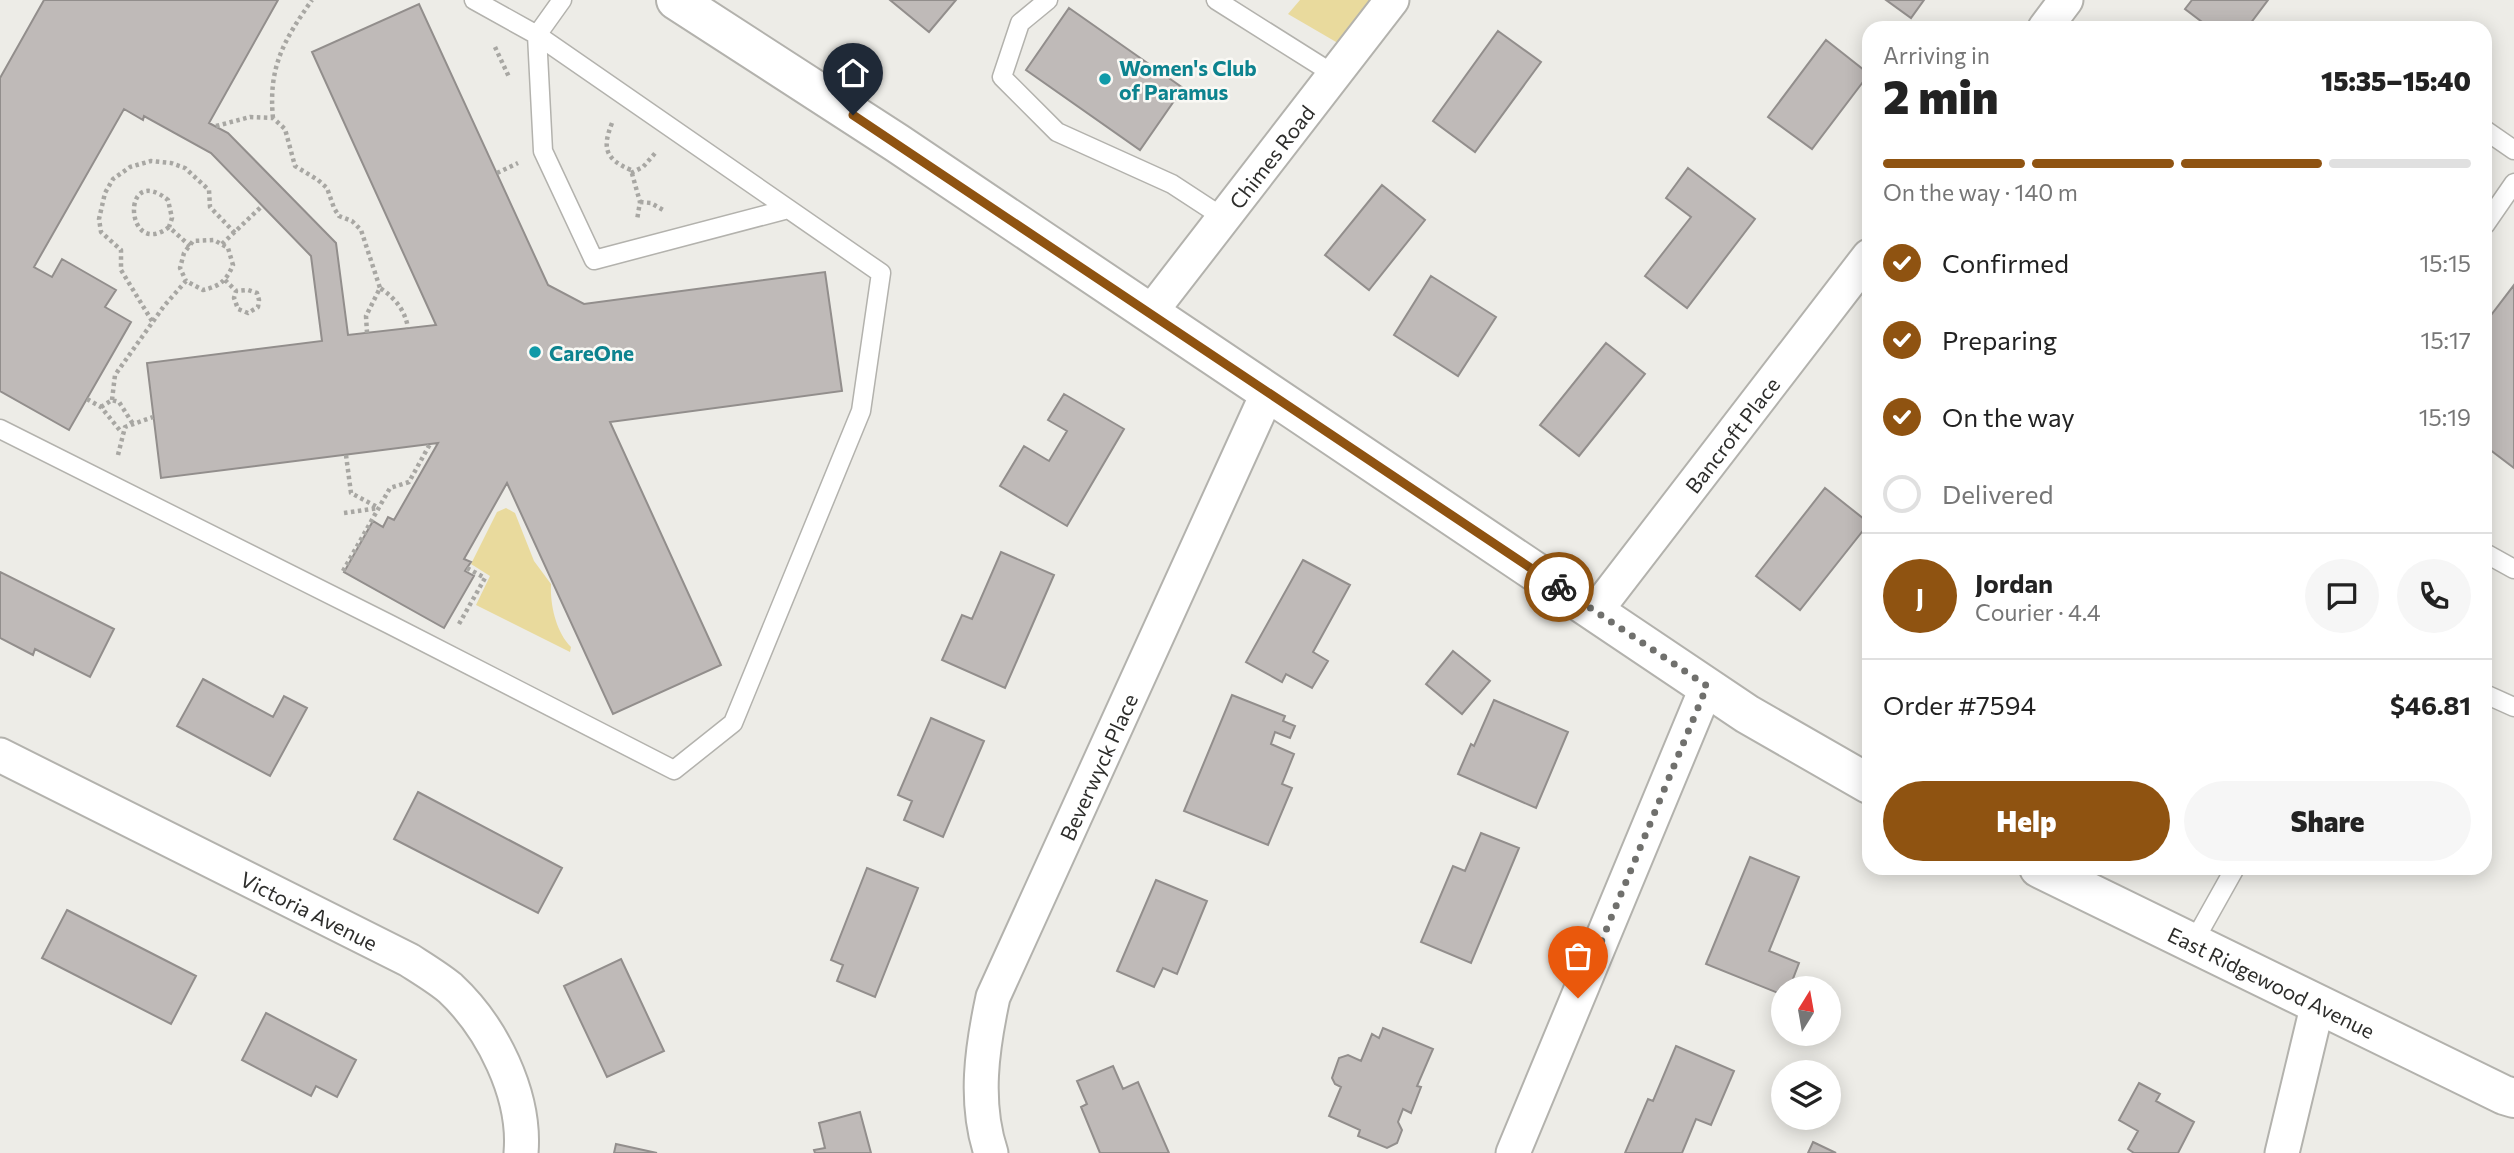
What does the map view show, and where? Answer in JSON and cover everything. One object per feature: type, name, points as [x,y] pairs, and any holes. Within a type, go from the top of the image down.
[{"type":"main road","points":[[676,0],[897,143],[1707,686],[1793,742],[1862,780]]},
{"type":"main road","name":"East Ridgewood Avenue","points":[[2053,875],[2511,1099]]},
{"type":"street","name":"Chimes Road","points":[[1150,313],[1392,0]]},
{"type":"street","points":[[2050,21],[2066,0]]},
{"type":"street","name":"Bancroft Place","points":[[1595,612],[1862,265]]},
{"type":"street","name":"Beverwyck Place","points":[[991,1153],[981,1098],[982,1047],[993,997],[1268,392]]},
{"type":"street","points":[[1513,1153],[1707,686]]},
{"type":"street","name":"Victoria Avenue","points":[[0,755],[410,960],[449,988],[477,1018],[500,1055],[516,1100],[521,1153]]},
{"type":"street","points":[[2282,1153],[2318,1003]]},
{"type":"lane","points":[[0,429],[401,630],[674,771],[733,723],[862,411],[881,273],[537,35],[474,0]]},
{"type":"lane","points":[[562,0],[537,35],[543,151],[594,260],[788,209]]},
{"type":"lane","points":[[1048,0],[1020,23],[1002,78],[1056,132],[1172,184],[1224,218]]},
{"type":"lane","points":[[1216,0],[1335,75]]},
{"type":"lane","points":[[2492,135],[2514,150]]},
{"type":"lane","points":[[2492,215],[2514,183]]},
{"type":"lane","points":[[2492,557],[2514,569]]},
{"type":"lane","points":[[2492,697],[2514,707]]},
{"type":"lane","points":[[2193,943],[2231,875]]},
{"type":"path","points":[[273,118],[271,98],[275,66],[289,34],[312,0]]},
{"type":"path","points":[[616,114],[606,138],[606,151],[617,164],[631,170],[640,202],[635,224]]},
{"type":"path","points":[[216,126],[250,117],[273,118],[285,129],[295,166],[327,188],[339,216],[352,221],[361,230],[380,288],[389,294],[405,313],[408,328]]},
{"type":"path","points":[[631,173],[650,161],[661,145]]},
{"type":"path","points":[[152,321],[121,270],[121,250],[101,232],[99,219],[105,193],[113,179],[130,167],[151,161],[185,168],[209,190],[210,207],[235,233]]},
{"type":"path","points":[[145,191],[153,191],[168,200],[172,218],[169,227],[155,234],[145,232],[136,224],[133,206],[139,195],[145,191]]},
{"type":"path","points":[[640,202],[660,206],[670,215]]},
{"type":"path","points":[[222,244],[262,206]]},
{"type":"path","points":[[169,227],[190,246]]},
{"type":"path","points":[[214,240],[222,244],[228,248],[233,265],[225,280],[218,287],[203,290],[186,281],[180,268],[184,253],[193,241],[214,240]]},
{"type":"path","points":[[225,280],[236,291],[248,290],[257,293],[260,300],[258,307],[248,313],[238,309],[235,303],[236,291]]},
{"type":"path","points":[[112,400],[115,375],[152,321],[186,281]]},
{"type":"path","points":[[367,333],[366,316],[380,288]]},
{"type":"path","points":[[87,399],[101,407],[122,434]]},
{"type":"path","points":[[101,407],[112,400],[119,402],[133,424]]},
{"type":"path","points":[[117,459],[125,427],[153,417]]},
{"type":"path","points":[[341,574],[390,488],[409,482],[430,444]]},
{"type":"path","points":[[346,455],[351,493],[379,508]]},
{"type":"path","points":[[344,513],[379,508]]},
{"type":"path","points":[[459,624],[485,578],[467,568]]},
{"type":"shaded area","points":[[1300,0],[1374,0],[1343,46],[1288,14]]},
{"type":"shaded area","points":[[506,508],[515,513],[534,561],[551,584],[555,618],[561,634],[571,647],[570,652],[476,605],[490,576],[471,564],[497,512]]},
{"type":"building","name":"CareOne","points":[[44,0],[278,0],[209,123],[228,133],[336,243],[348,335],[436,325],[312,52],[419,4],[548,285],[584,304],[825,272],[842,391],[610,422],[721,665],[613,714],[507,483],[464,559],[471,562],[465,571],[474,576],[444,628],[344,572],[373,521],[383,527],[388,517],[394,520],[438,443],[161,478],[147,363],[322,341],[311,256],[211,153],[144,116],[143,120],[124,109],[34,267],[52,277],[62,259],[116,290],[105,307],[131,322],[69,430],[0,391],[0,78]]},
{"type":"building","points":[[890,0],[956,0],[929,32]]},
{"type":"building","points":[[1886,0],[1924,0],[1911,18]]},
{"type":"building","points":[[2192,0],[2268,0],[2252,21],[2201,21],[2185,9]]},
{"type":"building","name":"Women's Club of Paramus","points":[[1069,8],[1183,88],[1140,150],[1026,70]]},
{"type":"building","points":[[1498,31],[1541,62],[1475,152],[1433,121]]},
{"type":"building","points":[[1826,40],[1862,68],[1862,83],[1812,149],[1768,117]]},
{"type":"building","points":[[1688,168],[1755,219],[1687,308],[1645,276],[1691,217],[1666,198]]},
{"type":"building","points":[[1382,185],[1425,220],[1369,290],[1325,255]]},
{"type":"building","points":[[1431,276],[1496,317],[1458,376],[1394,335]]},
{"type":"building","points":[[2514,285],[2514,468],[2492,451],[2492,314]]},
{"type":"building","points":[[1606,343],[1645,374],[1579,456],[1540,425]]},
{"type":"building","points":[[1064,394],[1124,429],[1067,526],[1000,486],[1024,446],[1049,461],[1067,431],[1048,420]]},
{"type":"building","points":[[1825,488],[1862,517],[1862,532],[1800,610],[1756,576]]},
{"type":"building","points":[[1001,552],[1054,575],[1005,688],[942,660],[962,615],[972,619]]},
{"type":"building","points":[[1303,560],[1350,585],[1313,652],[1328,661],[1312,688],[1286,674],[1282,682],[1246,662]]},
{"type":"building","points":[[0,572],[114,629],[90,677],[35,649],[33,655],[0,638]]},
{"type":"building","points":[[1453,651],[1490,681],[1462,714],[1426,684]]},
{"type":"building","points":[[203,679],[273,717],[284,696],[307,708],[270,776],[177,726]]},
{"type":"building","points":[[1232,695],[1285,716],[1283,721],[1295,726],[1290,738],[1275,732],[1271,744],[1294,754],[1282,784],[1292,788],[1268,845],[1184,811]]},
{"type":"building","points":[[1494,700],[1568,732],[1536,808],[1458,774],[1471,744],[1474,746]]},
{"type":"building","points":[[931,718],[984,741],[943,837],[904,820],[912,801],[898,795]]},
{"type":"building","points":[[418,792],[562,868],[538,913],[394,839]]},
{"type":"building","points":[[1481,833],[1519,848],[1471,963],[1421,942],[1453,866],[1465,871]]},
{"type":"building","points":[[1750,857],[1799,877],[1769,951],[1799,963],[1794,976],[1771,976],[1771,990],[1706,964]]},
{"type":"building","points":[[867,868],[918,888],[875,997],[837,981],[843,965],[831,960]]},
{"type":"building","points":[[1156,880],[1207,901],[1177,974],[1163,968],[1154,987],[1117,971]]},
{"type":"building","points":[[67,910],[196,976],[171,1024],[42,958]]},
{"type":"building","points":[[621,959],[664,1051],[607,1077],[564,986]]},
{"type":"building","points":[[266,1013],[356,1060],[337,1097],[316,1086],[311,1096],[242,1060]]},
{"type":"building","points":[[1383,1028],[1433,1049],[1417,1086],[1421,1087],[1411,1113],[1403,1109],[1398,1122],[1402,1130],[1397,1143],[1387,1148],[1358,1136],[1360,1130],[1329,1116],[1341,1087],[1335,1084],[1332,1078],[1339,1058],[1348,1055],[1361,1061],[1372,1034],[1379,1038]]},
{"type":"building","points":[[1676,1046],[1734,1071],[1711,1125],[1696,1119],[1682,1153],[1625,1153],[1648,1099],[1653,1101]]},
{"type":"building","points":[[1113,1066],[1123,1089],[1138,1082],[1169,1153],[1100,1153],[1081,1107],[1087,1104],[1077,1081]]},
{"type":"building","points":[[2139,1083],[2160,1094],[2156,1101],[2194,1122],[2178,1153],[2134,1153],[2128,1149],[2138,1131],[2119,1120]]},
{"type":"building","points":[[860,1112],[871,1153],[815,1153],[814,1150],[825,1148],[819,1123]]},
{"type":"building","points":[[1813,1142],[1836,1153],[1808,1153]]},
{"type":"building","points":[[616,1144],[657,1153],[614,1153]]},
{"type":"way so far","points":[[1559,587],[1707,686],[1578,998]]},
{"type":"place","name":"Women's Club of Paramus","points":[[1105,79]]},
{"type":"place","name":"CareOne","points":[[535,352]]},
{"type":"route","points":[[853,115],[1559,587]]}]
